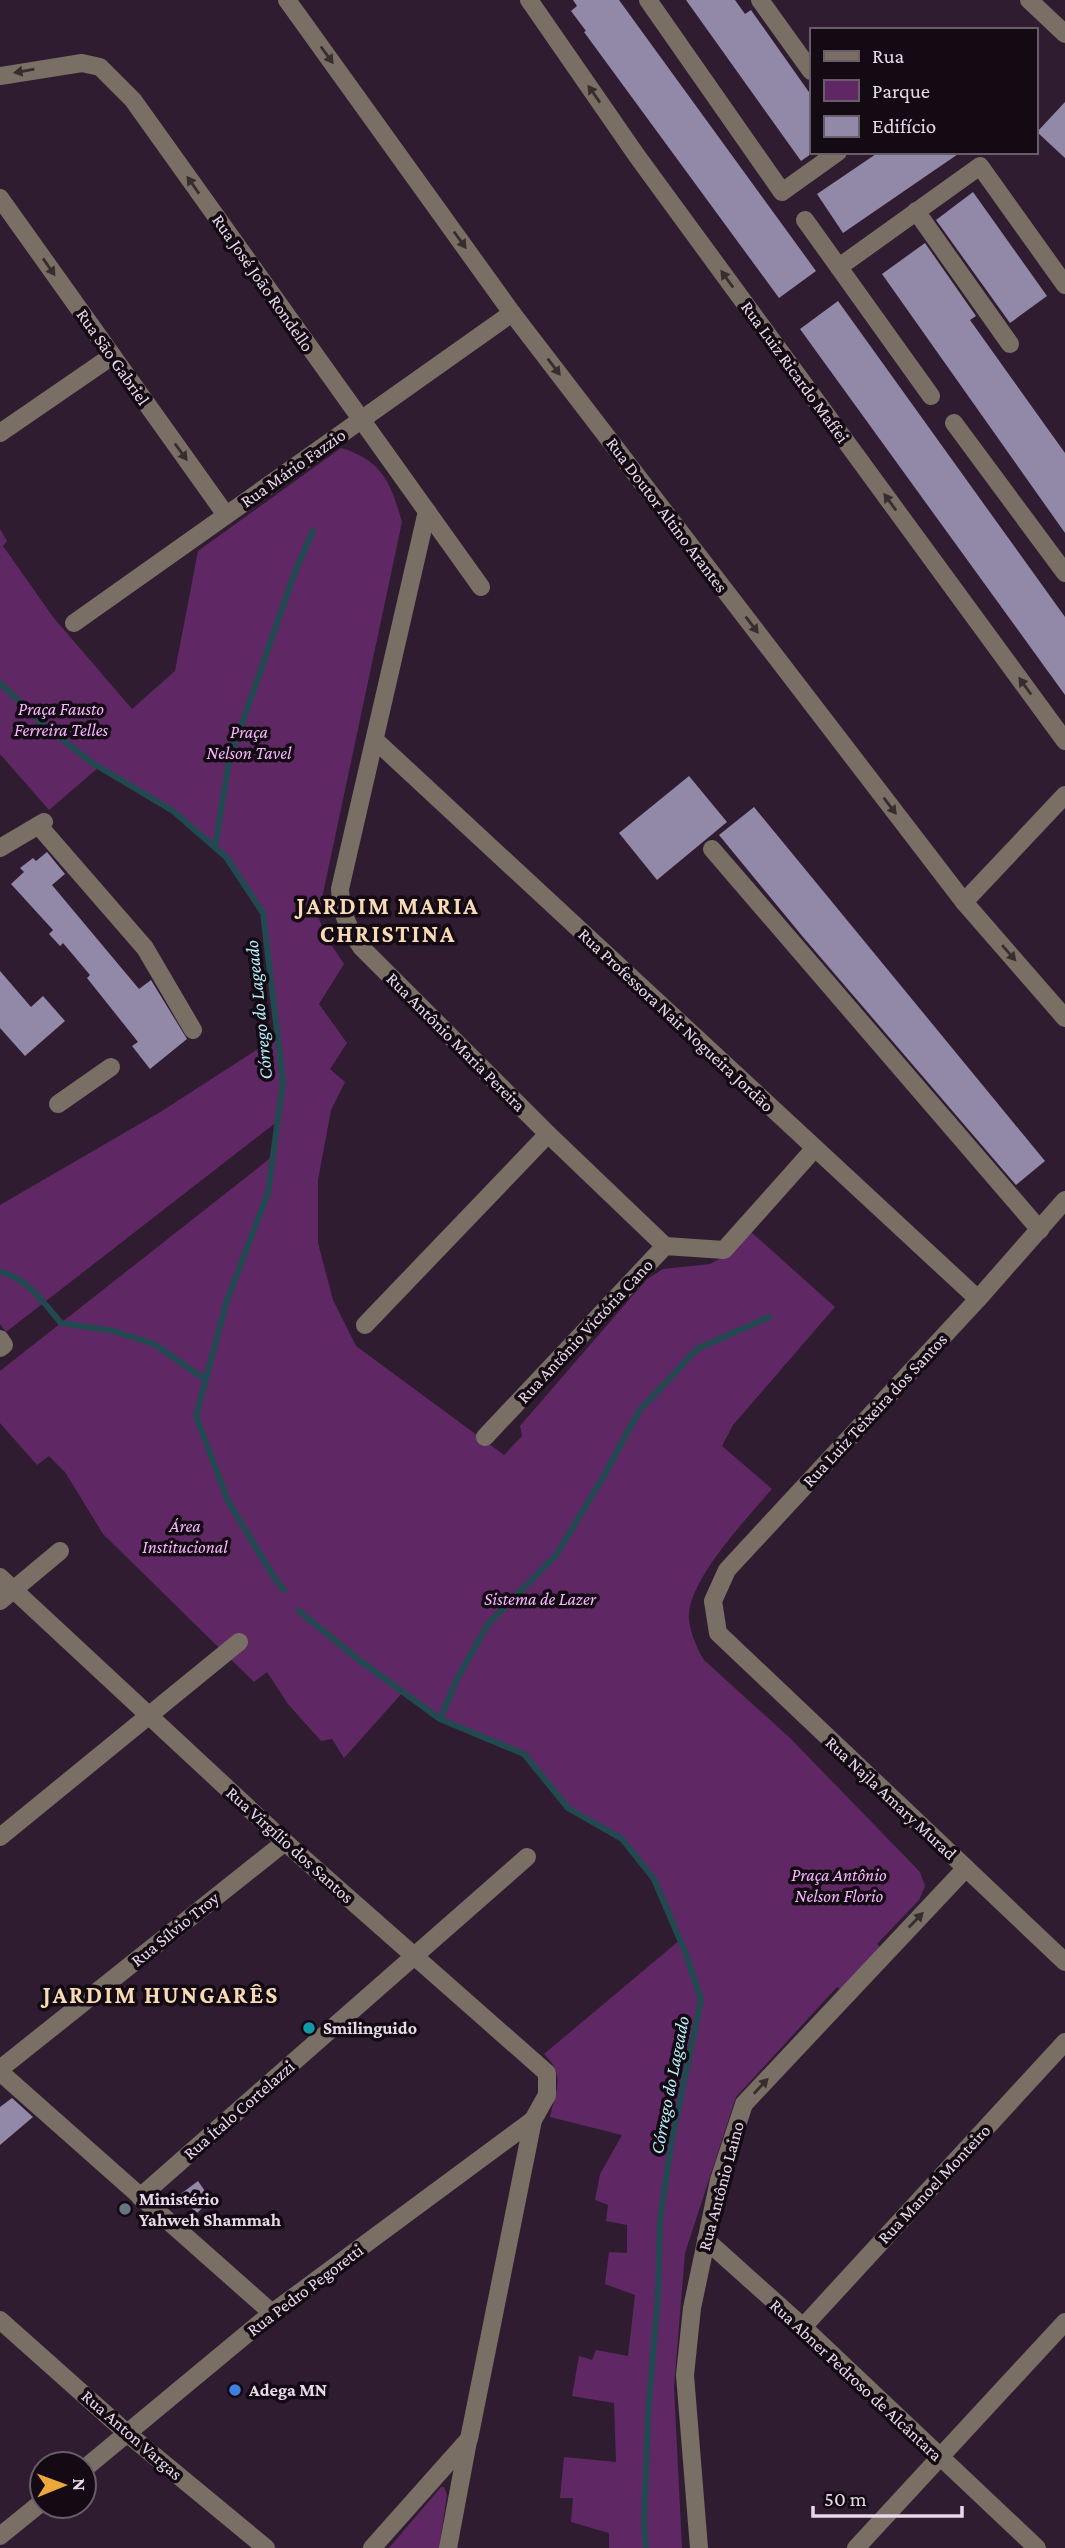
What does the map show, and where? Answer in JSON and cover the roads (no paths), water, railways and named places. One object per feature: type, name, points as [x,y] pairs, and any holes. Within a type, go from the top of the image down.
[{"type":"street","name":"Rua Doutor Altino Arantes","points":[[287,0],[512,313],[964,902],[1065,1018]]},
{"type":"street","name":"Rua Luiz Ricardo Maffei","points":[[528,0],[636,156],[1065,741]]},
{"type":"street","points":[[649,0],[782,192],[835,154]]},
{"type":"street","points":[[760,0],[810,70]]},
{"type":"street","points":[[1029,0],[1065,34]]},
{"type":"street","name":"Rua José João Rondello","points":[[0,76],[82,63],[100,67],[133,100],[481,587]]},
{"type":"street","points":[[839,267],[980,166],[1065,285]]},
{"type":"street","name":"Rua São Gabriel","points":[[3,209],[226,516]]},
{"type":"street","points":[[916,211],[1010,344]]},
{"type":"street","points":[[805,220],[931,396]]},
{"type":"street","name":"Rua Mário Fazzio","points":[[74,623],[512,313]]},
{"type":"street","points":[[0,433],[112,356]]},
{"type":"street","points":[[954,423],[1065,573]]},
{"type":"street","name":"Rua Antônio Maria Pereira","points":[[427,511],[340,889],[341,908],[348,928],[362,948],[548,1134],[665,1245]]},
{"type":"street","name":"Rua Professora Nair Nogueira Jordão","points":[[375,740],[978,1299]]},
{"type":"street","points":[[964,902],[1065,795]]},
{"type":"street","points":[[0,848],[41,824],[145,948],[193,1030]]},
{"type":"street","points":[[712,849],[1040,1230]]},
{"type":"street","points":[[58,1104],[111,1067]]},
{"type":"street","points":[[365,1325],[548,1134]]},
{"type":"street","name":"Rua Antônio Victória Cano","points":[[485,1437],[665,1245],[724,1250],[815,1148]]},
{"type":"street","name":"Rua Luiz Teixeira dos Santos","points":[[718,1633],[713,1601],[727,1570],[978,1299],[1065,1200]]},
{"type":"street","points":[[7,1595],[60,1551]]},
{"type":"street","name":"Rua Virgílio dos Santos","points":[[0,1577],[7,1595],[150,1716],[285,1842],[547,2073],[547,2095],[533,2120],[448,2548]]},
{"type":"street","name":"Rua Najla Amary Murad","points":[[718,1633],[1065,1962]]},
{"type":"street","points":[[0,1837],[239,1642]]},
{"type":"street","name":"Rua Sílvio Troy","points":[[0,2071],[285,1842]]},
{"type":"street","name":"Rua Ítalo Cortelazzi","points":[[140,2197],[527,1857]]},
{"type":"street","name":"Rua Antônio Laino","points":[[699,2548],[685,2375],[692,2308],[706,2240],[726,2156],[744,2104],[966,1868]]},
{"type":"street","name":"Rua Manoel Monteiro","points":[[803,2327],[1065,2042]]},
{"type":"street","points":[[0,2071],[272,2313]]},
{"type":"street","name":"Rua Pedro Pegoretti","points":[[98,2458],[272,2313],[533,2120]]},
{"type":"street","name":"Rua Abner Pedroso de Alcântara","points":[[706,2240],[803,2327],[1037,2548]]},
{"type":"street","name":"Rua Anton Vargas","points":[[0,2320],[128,2434],[266,2548]]},
{"type":"street","points":[[856,2548],[1065,2322]]},
{"type":"street","points":[[372,2548],[469,2439]]},
{"type":"street","points":[[0,2536],[28,2513]]},
{"type":"waterway","points":[[215,847],[229,761],[294,574],[313,531]]},
{"type":"waterway","name":"Córrego do Lageado","points":[[0,683],[43,724],[91,762],[173,811],[226,857],[263,913],[283,1082],[268,1193],[227,1300],[196,1416],[228,1501],[284,1590]]},
{"type":"waterway","points":[[0,1272],[26,1285],[61,1323],[114,1331],[154,1344],[206,1380]]},
{"type":"waterway","points":[[440,1719],[458,1677],[488,1624],[556,1555],[639,1411],[697,1349],[769,1317]]},
{"type":"waterway","name":"Córrego do Lageado","points":[[299,1611],[359,1660],[440,1719],[524,1754],[568,1808],[622,1839],[654,1879],[686,1954],[701,2000],[671,2145],[660,2221],[658,2295],[648,2414],[644,2525],[646,2548]]},
{"type":"place","name":"Smilinguido","points":[[309,2028]]},
{"type":"place","name":"Ministério Yahweh Shammah","points":[[125,2209]]},
{"type":"place","name":"Adega MN","points":[[235,2390]]},
{"type":"district","name":"JARDIM MARIA CHRISTINA","points":[[388,920]]},
{"type":"district","name":"JARDIM HUNGARÊS","points":[[161,1995]]},
{"type":"park label","name":"Praça Fausto Ferreira Telles","points":[[61,719]]},
{"type":"park label","name":"Praça Nelson Tavel","points":[[249,742]]},
{"type":"park label","name":"Área Institucional","points":[[185,1536]]},
{"type":"park label","name":"Sistema de Lazer","points":[[540,1599]]},
{"type":"park label","name":"Praça Antônio Nelson Florio","points":[[839,1885]]}]
